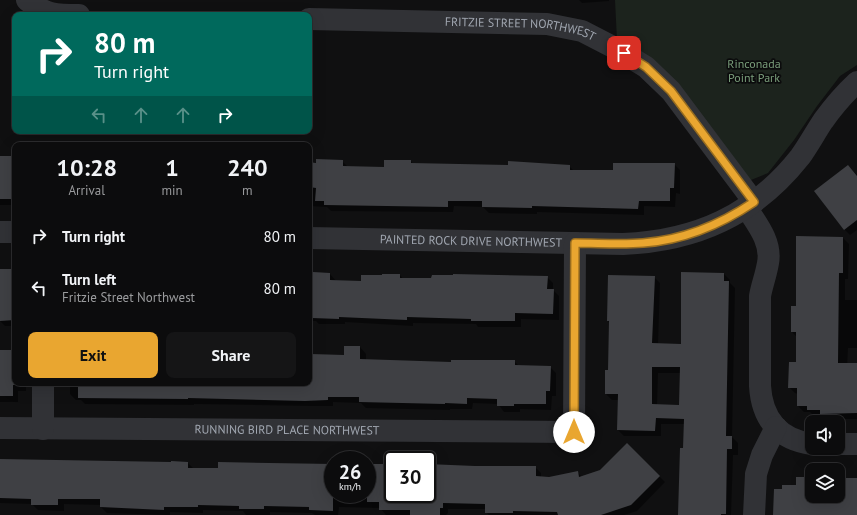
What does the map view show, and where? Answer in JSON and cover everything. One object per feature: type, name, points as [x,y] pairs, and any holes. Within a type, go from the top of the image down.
[{"type":"street","points":[[27,0],[38,9],[47,12]]},
{"type":"street","name":"FRITZIE STREET NORTHWEST","points":[[312,19],[547,24],[582,31],[613,47],[646,67],[671,91],[750,205],[765,238],[769,253],[769,263],[760,296],[760,386],[761,398],[768,419],[776,427]]},
{"type":"street","name":"PAINTED ROCK DRIVE NORTHWEST","points":[[312,238],[623,244],[663,241],[701,230],[720,222],[750,205],[772,187],[788,172],[823,121],[857,82]]},
{"type":"street","points":[[0,232],[12,232]]},
{"type":"street","name":"RUNNING BIRD PLACE NORTHWEST","points":[[0,428],[574,432],[575,243]]},
{"type":"street","points":[[43,386],[43,429]]},
{"type":"street","points":[[754,515],[757,469],[762,455],[776,427],[793,439],[805,442]]},
{"type":"street","points":[[845,444],[857,444]]},
{"type":"green space","name":"Rinconada Point Park","points":[[615,0],[857,0],[857,65],[840,76],[794,140],[768,173],[746,182],[617,40]]},
{"type":"building","points":[[0,156],[12,156],[12,199],[0,199]]},
{"type":"building","points":[[316,159],[343,160],[343,166],[384,167],[384,160],[411,160],[411,163],[508,165],[508,161],[570,165],[570,170],[613,170],[613,163],[675,163],[674,188],[670,188],[670,201],[639,201],[638,209],[532,206],[532,208],[482,207],[482,201],[448,201],[448,207],[324,205],[324,201],[315,201],[316,188],[312,187],[312,162],[316,163]]},
{"type":"building","points":[[848,165],[857,176],[857,220],[844,230],[814,191]]},
{"type":"building","points":[[796,236],[843,237],[843,273],[839,273],[838,363],[857,363],[857,413],[820,414],[820,410],[807,410],[807,406],[797,406],[797,388],[788,388],[789,362],[796,362],[796,332],[791,332],[791,306],[796,306]]},
{"type":"building","points":[[0,269],[12,269],[12,320],[0,321]]},
{"type":"building","points":[[313,272],[330,273],[330,280],[361,281],[361,275],[382,274],[400,274],[400,278],[431,278],[432,275],[453,274],[548,276],[547,289],[554,289],[553,314],[515,313],[515,321],[471,321],[471,319],[407,317],[407,320],[339,317],[339,319],[312,318]]},
{"type":"building","points":[[681,272],[724,273],[724,281],[729,281],[726,436],[732,436],[732,449],[727,449],[726,514],[678,515],[680,448],[683,448],[684,419],[656,418],[655,431],[617,430],[618,394],[605,394],[605,370],[608,370],[608,275],[655,276],[652,343],[681,344]],"holes":[[[652,367],[680,367],[679,405],[652,404]]]},
{"type":"building","points":[[344,346],[360,346],[360,359],[451,362],[451,360],[515,360],[515,365],[551,366],[550,391],[546,391],[546,404],[514,404],[514,406],[497,406],[497,399],[467,398],[467,404],[445,404],[359,402],[359,397],[328,397],[328,400],[305,401],[188,398],[78,398],[78,386],[312,386],[312,354],[344,355]]},
{"type":"building","points":[[0,350],[12,350],[13,396],[0,396]]},
{"type":"building","points":[[627,443],[660,476],[631,505],[601,515],[558,515],[557,512],[513,511],[513,513],[485,513],[485,504],[443,503],[443,508],[440,508],[440,515],[410,515],[410,510],[379,510],[379,502],[376,502],[376,464],[384,464],[384,503],[436,503],[436,464],[536,466],[536,476],[549,477],[578,471],[579,477],[600,470]]},
{"type":"building","points":[[0,459],[171,461],[188,462],[188,468],[218,468],[218,462],[324,464],[324,503],[333,503],[333,511],[309,510],[309,507],[264,506],[264,509],[239,509],[239,506],[198,505],[198,507],[164,507],[164,510],[100,507],[100,499],[58,499],[58,505],[31,505],[31,499],[0,498]]},
{"type":"building","points":[[796,477],[805,477],[805,503],[845,503],[845,478],[857,478],[857,515],[773,515],[774,489],[782,489],[782,485],[796,485]]},
{"type":"route","points":[[574,432],[575,243],[623,244],[663,241],[701,230],[720,222],[754,202],[671,91],[646,67],[624,53]]}]
